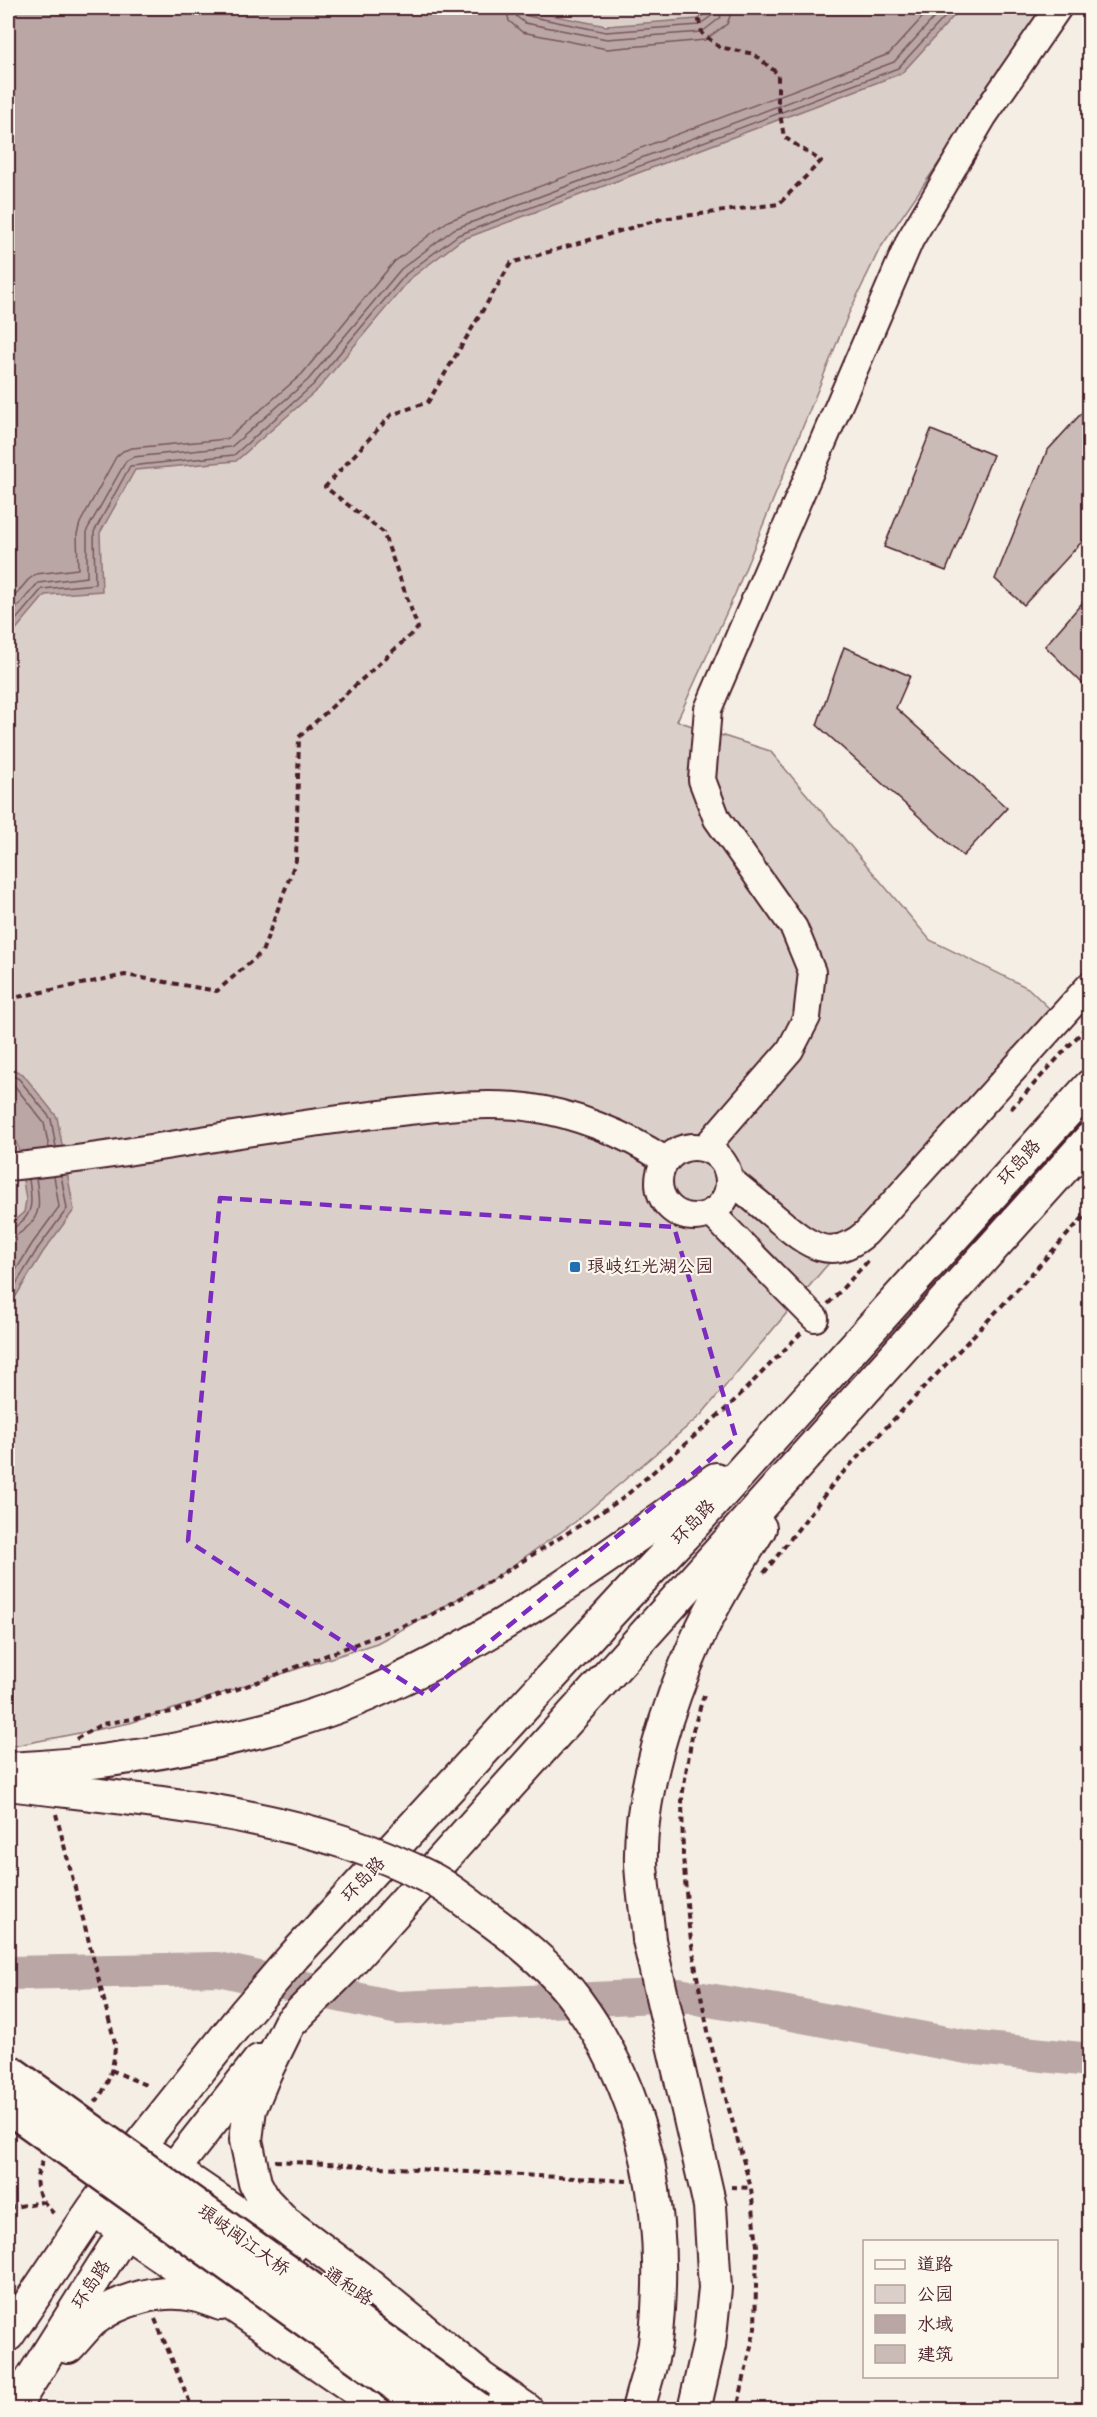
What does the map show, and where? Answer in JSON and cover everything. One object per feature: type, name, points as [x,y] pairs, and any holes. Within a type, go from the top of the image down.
[{"type":"highway","name":"琅岐闽江大桥","points":[[8,2071],[479,2409]]},
{"type":"highway","name":"琅岐闽江大桥","points":[[8,2106],[432,2409]]},
{"type":"main road","name":"环岛路","points":[[139,2146],[245,2013],[294,1956],[772,1438],[1089,1086]]},
{"type":"main road","name":"环岛路","points":[[16,2404],[125,2231],[289,2024],[345,1968],[1089,1139]]},
{"type":"main road","points":[[8,1769],[89,1764],[142,1757],[276,1727],[349,1702],[421,1669],[485,1635],[607,1559],[772,1438]]},
{"type":"main road","points":[[694,2409],[709,2345],[715,2288],[711,2216],[649,1940],[641,1863],[644,1813],[656,1758],[674,1698],[698,1638],[740,1561],[802,1461]]},
{"type":"main road","points":[[8,1784],[178,1805],[279,1825],[348,1843],[431,1878],[518,1939],[575,1999],[601,2040],[619,2075],[648,2154],[657,2202],[659,2278],[655,2344],[638,2409]]},
{"type":"main road","points":[[289,2024],[250,2109],[246,2140],[255,2183],[264,2200],[285,2222],[360,2278],[478,2375]]},
{"type":"main road","points":[[8,2336],[93,2209],[139,2146]]},
{"type":"main road","name":"通和路","points":[[139,2146],[527,2409]]},
{"type":"main road","points":[[93,2209],[386,2409]]},
{"type":"main road","points":[[16,2404],[93,2320],[116,2306],[143,2296],[167,2293],[194,2295],[228,2307],[262,2323]]},
{"type":"street","points":[[705,1148],[790,1050],[807,1017],[812,972],[794,928],[713,810],[702,780],[708,709],[910,240],[983,117],[1059,8]]},
{"type":"street","points":[[729,1179],[725,1199],[711,1213],[691,1217],[681,1214],[664,1201],[658,1180],[665,1160],[683,1148],[694,1146],[705,1148],[722,1160],[729,1179],[809,1245],[833,1249],[850,1244],[866,1233],[1089,985]]},
{"type":"street","points":[[10,1167],[332,1120],[443,1107],[486,1105],[527,1108],[575,1119],[629,1140],[665,1160]]},
{"type":"street","points":[[711,1213],[815,1318]]},
{"type":"path","points":[[8,999],[125,975],[217,991],[262,951],[296,860],[299,737],[418,628],[383,532],[325,487],[391,415],[428,402],[511,263],[661,219],[779,204],[821,161],[784,137],[778,102],[778,74],[754,54],[719,47],[702,33],[696,8]]},
{"type":"path","points":[[1006,1114],[1089,1023]]},
{"type":"path","points":[[763,1575],[837,1479],[1012,1295],[1089,1210]]},
{"type":"path","points":[[71,1745],[78,1737],[102,1725],[172,1712],[260,1681],[433,1614],[482,1586],[622,1499],[729,1406],[871,1258]]},
{"type":"path","points":[[706,1687],[693,1730],[682,1797],[683,1856],[688,1927],[697,1976],[710,2040],[751,2188],[757,2246],[755,2328],[737,2409]]},
{"type":"path","points":[[54,1806],[108,2013]]},
{"type":"path","points":[[111,2070],[148,2086]]},
{"type":"path","points":[[264,2160],[632,2181]]},
{"type":"path","points":[[727,2186],[751,2188]]},
{"type":"path","points":[[8,2208],[43,2202]]},
{"type":"path","points":[[153,2312],[193,2409]]},
{"type":"highlighted area","points":[[220,1198],[674,1227],[736,1438],[425,1695],[188,1541]]},
{"type":"green space","points":[[8,8],[1045,8],[879,250],[849,313],[735,594],[677,721],[770,751],[930,940],[1028,988],[1053,1012],[822,1271],[701,1415],[575,1522],[492,1580],[377,1643],[130,1723],[8,1747]]},
{"type":"water","points":[[8,8],[515,8],[606,26],[698,19],[713,8],[961,8],[902,73],[461,240],[411,278],[318,389],[236,461],[135,470],[100,533],[102,591],[45,595],[8,639]]},
{"type":"water","points":[[8,1067],[23,1074],[57,1117],[74,1210],[43,1252],[8,1309],[8,1226],[24,1212],[26,1200],[18,1147],[8,1127]]},
{"type":"building","points":[[1089,405],[1089,534],[1024,605],[995,579],[1047,451]]},
{"type":"building","points":[[931,430],[993,455],[946,571],[884,547]]},
{"type":"building","points":[[1089,595],[1089,690],[1045,646]]},
{"type":"building","points":[[844,647],[910,676],[896,708],[1007,808],[963,856],[817,725]]},
{"type":"waterway","points":[[8,1973],[218,1969],[398,2008],[678,1995],[967,2047],[1090,2060]]},
{"type":"place","name":"琅岐红光湖公园","points":[[575,1267]]}]
